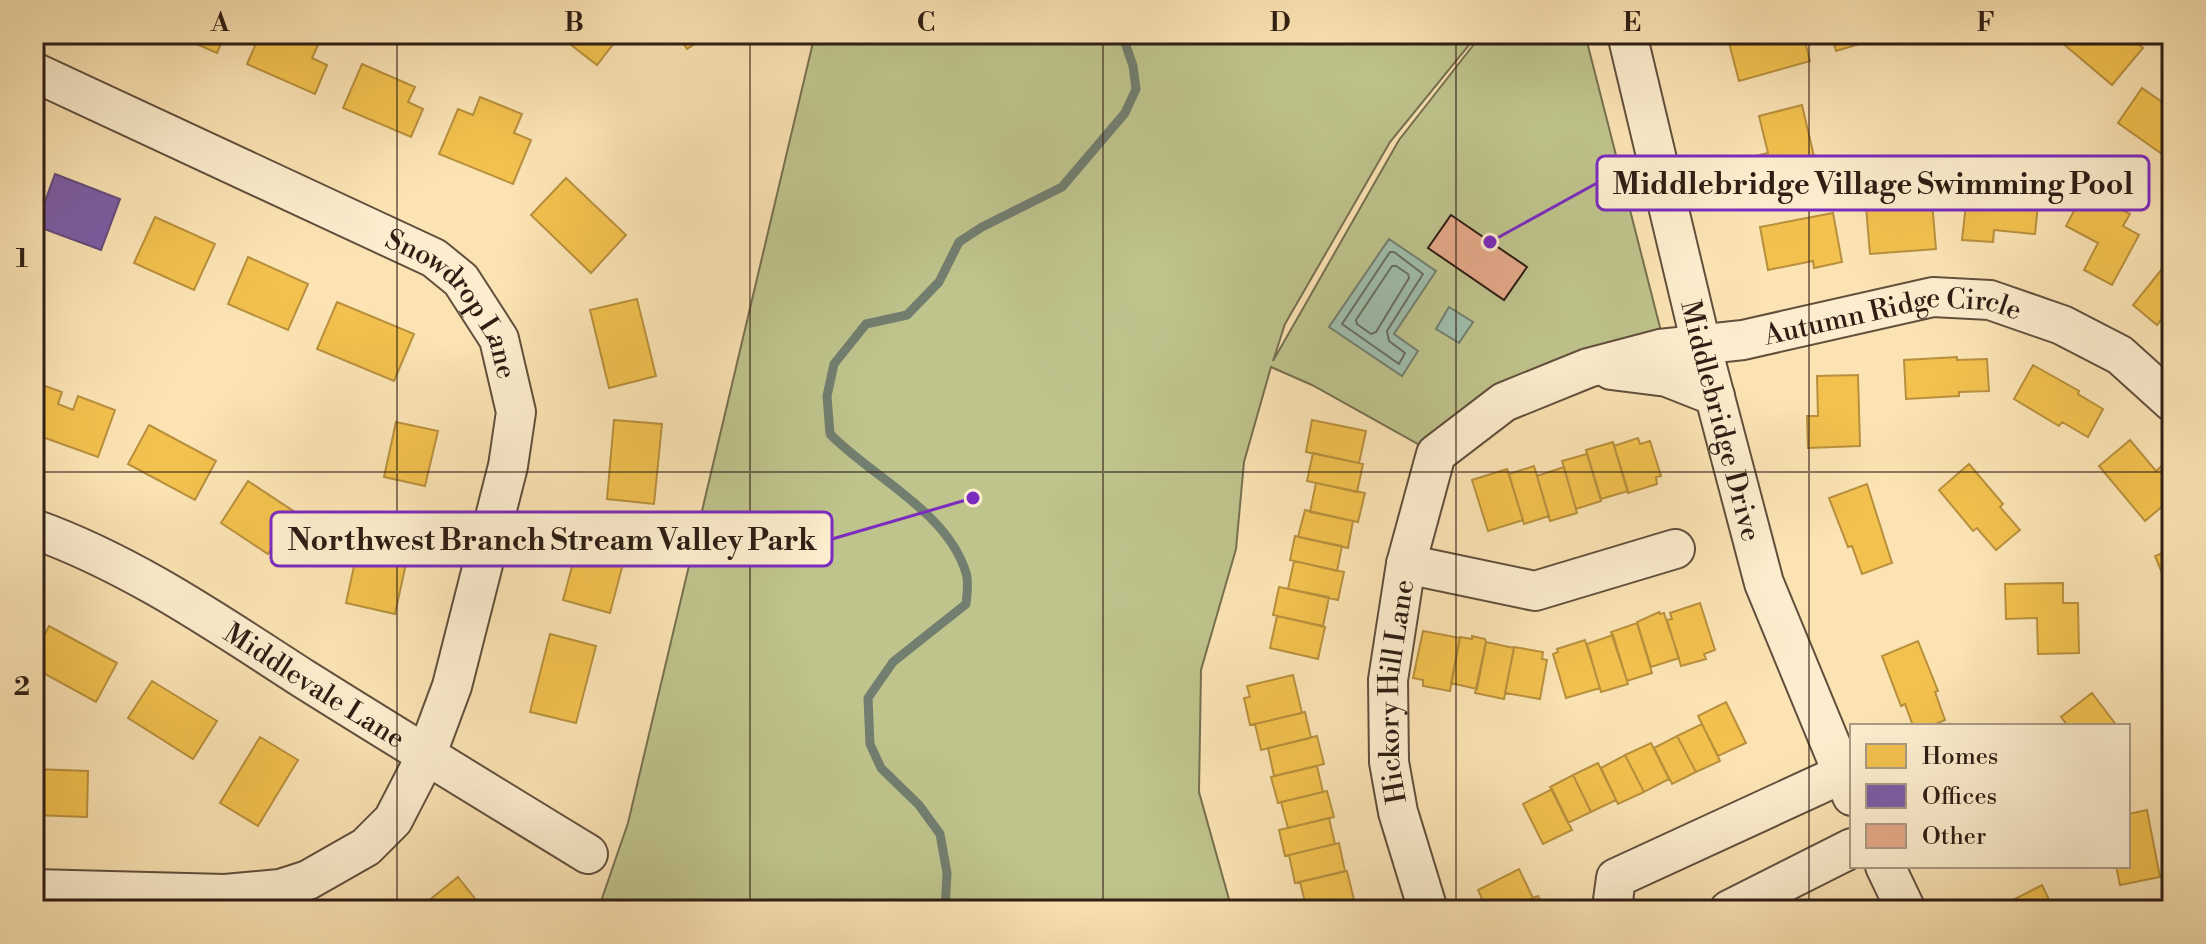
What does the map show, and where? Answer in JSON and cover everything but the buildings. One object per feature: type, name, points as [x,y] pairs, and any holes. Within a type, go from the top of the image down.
[{"type":"street","name":"Middlebridge Drive","points":[[1627,34],[1701,344],[1764,583],[1847,785]]},
{"type":"street","name":"Snowdrop Lane","points":[[34,72],[434,258],[461,280],[499,339],[516,412],[508,466],[452,686],[426,756],[393,820],[366,847],[308,880],[280,889],[225,894],[34,889]]},
{"type":"street","name":"Autumn Ridge Circle","points":[[1406,564],[1436,454],[1504,402],[1588,368],[1660,349],[1743,340],[1933,297],[1990,300],[2062,325],[2120,355],[2172,402]]},
{"type":"street","name":"Autumn Ridge Circle","points":[[1588,368],[1667,377],[1715,396]]},
{"type":"street","name":"Middlevale Lane","points":[[34,529],[82,546],[161,588],[426,756],[588,854]]},
{"type":"street","points":[[1406,564],[1535,591],[1675,549]]},
{"type":"street","name":"Hickory Hill Lane","points":[[1406,564],[1388,680],[1389,762],[1398,812],[1428,910]]},
{"type":"street","points":[[1617,910],[1613,900],[1616,878],[1847,785]]},
{"type":"street","points":[[1729,910],[1850,849]]},
{"type":"street","points":[[1886,868],[1906,910]]},
{"type":"green space","points":[[815,34],[1478,34],[1390,142],[1285,324],[1273,361],[1399,140],[1482,34],[1585,34],[1664,343],[1436,454],[1312,385],[1271,367],[1244,462],[1236,549],[1201,670],[1199,792],[1232,910],[598,910],[628,823]]},
{"type":"water","points":[[1389,239],[1436,271],[1394,334],[1418,351],[1402,376],[1329,327]]},
{"type":"water","points":[[1449,307],[1473,322],[1459,343],[1436,329]]},
{"type":"waterway","points":[[945,910],[947,873],[940,834],[919,805],[881,768],[870,744],[868,698],[893,662],[966,604],[967,577],[957,551],[926,514],[830,434],[827,396],[834,364],[866,324],[907,315],[939,282],[959,242],[1062,187],[1125,113],[1136,89],[1133,66],[1122,34]]},
{"type":"place","name":"Middlebridge Village Swimming Pool","points":[[1490,242]]},
{"type":"place","name":"Northwest Branch Stream Valley Park","points":[[973,498]]}]
